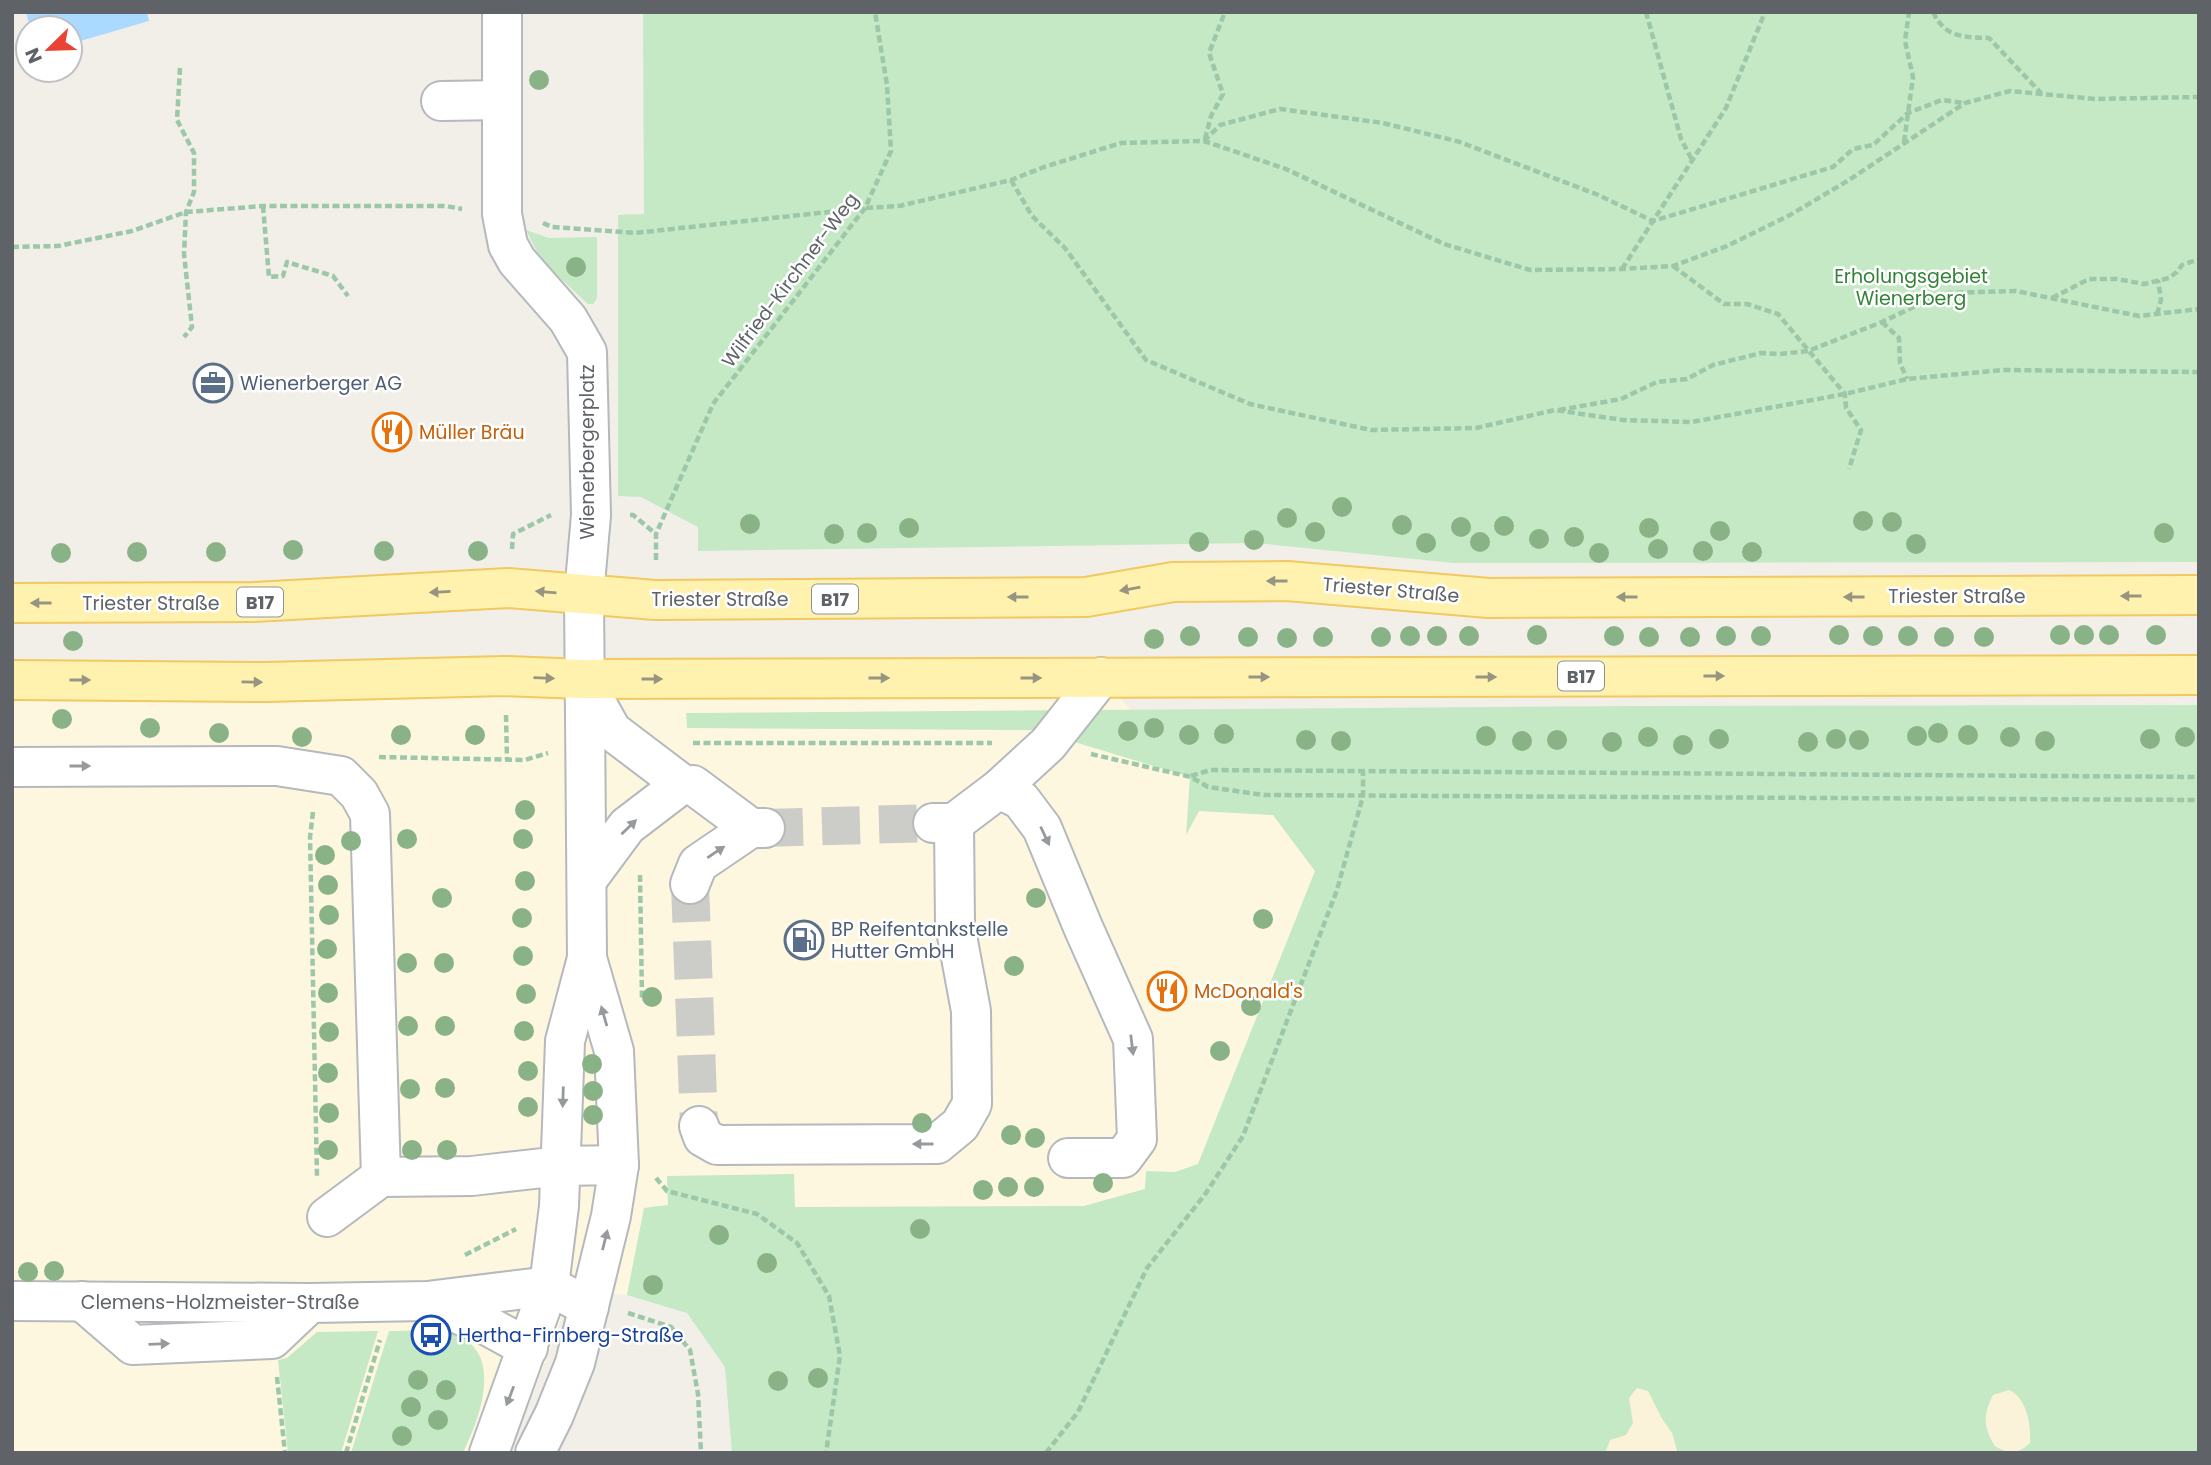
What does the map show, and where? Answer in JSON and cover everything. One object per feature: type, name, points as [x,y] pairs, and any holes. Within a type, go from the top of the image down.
[{"type":"main road","name":"Triester Straße","points":[[12,603],[254,602],[508,588],[655,600],[1086,597],[1173,582],[1287,581],[1489,598],[2199,595]]},
{"type":"main road","name":"B17","points":[[12,680],[266,682],[505,676],[583,679],[2199,675]]},
{"type":"street","points":[[502,12],[502,214]]},
{"type":"street","points":[[441,101],[502,100]]},
{"type":"street","name":"Wienerbergerplatz","points":[[502,214],[508,245],[517,261],[568,319],[587,352],[592,515],[584,595]]},
{"type":"street","points":[[489,1453],[550,1286],[559,1206],[565,1041],[587,958],[584,595]]},
{"type":"street","points":[[699,1126],[704,1137],[717,1145],[937,1144],[960,1125],[972,1104],[971,1011],[955,925],[944,823],[999,789],[1048,744],[1101,677]]},
{"type":"street","points":[[583,679],[612,731],[687,785],[758,828],[698,864],[690,884]]},
{"type":"street","points":[[12,767],[277,766],[328,788],[359,794],[370,814],[381,1177]]},
{"type":"street","points":[[587,880],[627,826],[687,785]]},
{"type":"street","points":[[999,789],[1021,800],[1042,828],[1133,1039],[1137,1139],[1123,1157],[1068,1158]]},
{"type":"street","points":[[535,1453],[575,1363],[611,1216],[636,1169],[614,1051],[587,958]]},
{"type":"street","points":[[322,1199],[381,1177],[472,1176],[561,1166],[636,1169]]},
{"type":"street","points":[[550,1286],[589,1307]]},
{"type":"street","name":"Clemens-Holzmeister-Straße","points":[[12,1301],[427,1301],[550,1286]]},
{"type":"street","points":[[82,1301],[133,1345],[272,1339],[310,1303]]},
{"type":"street","name":"Clemens-Holzmeister-Straße","points":[[427,1301],[488,1326],[528,1348]]},
{"type":"path","name":"Wilfried-Kirchner-Weg","points":[[665,510],[713,404],[865,208],[891,151],[887,85],[875,12]]},
{"type":"path","points":[[1204,141],[1211,116],[1223,94],[1209,53],[1225,12]]},
{"type":"path","points":[[1646,12],[1681,139],[1692,160]]},
{"type":"path","points":[[1621,269],[1726,108],[1765,12]]},
{"type":"path","points":[[1904,143],[1913,77],[1905,41],[1909,12]]},
{"type":"path","points":[[1933,12],[1938,22],[1956,36],[1989,38],[2043,94]]},
{"type":"path","points":[[180,68],[177,120],[194,153],[194,192],[186,212],[184,254],[192,327],[184,337]]},
{"type":"path","points":[[12,247],[58,246],[132,231],[186,212],[263,206],[446,206],[524,217],[552,226],[635,233],[899,206],[1011,180],[1121,143],[1204,141],[1286,169],[1444,244],[1530,271],[1673,266],[1727,246],[1790,215],[1849,180],[1965,103],[2010,91],[2095,99],[2199,97]]},
{"type":"path","points":[[1204,141],[1220,125],[1280,109],[1383,123],[1460,142],[1596,194],[1653,221],[1833,167],[1853,149],[1873,145],[1908,113],[1942,100],[1965,103]]},
{"type":"path","points":[[1011,180],[1032,216],[1065,248],[1146,360],[1250,404],[1371,430],[1476,428],[1555,410],[1621,399],[1657,382],[1687,379],[1713,365],[1761,353],[1808,351],[1943,293],[2016,291],[2139,316],[2199,309]]},
{"type":"path","points":[[263,206],[269,277],[283,276],[287,262],[333,276],[348,296]]},
{"type":"path","points":[[2051,298],[2089,279],[2117,279],[2144,284],[2169,278],[2182,265],[2199,259]]},
{"type":"path","points":[[1673,266],[1724,304],[1747,304],[1777,314],[1845,394],[1846,408],[1861,430],[1849,468]]},
{"type":"path","points":[[2157,314],[2161,300],[2158,280]]},
{"type":"path","points":[[1882,321],[1899,338],[1900,363],[1907,379]]},
{"type":"path","points":[[1555,410],[1623,420],[1692,422],[1845,394],[1907,379],[2003,370],[2199,373]]},
{"type":"path","points":[[687,785],[685,743],[966,742],[1048,744],[1191,777],[1208,787],[1264,795],[2199,800]]},
{"type":"path","points":[[322,1199],[310,837],[328,788],[367,757],[525,760]]},
{"type":"path","points":[[1191,777],[1210,771],[2199,777]]},
{"type":"path","points":[[1046,1453],[1078,1412],[1147,1268],[1206,1193],[1243,1136],[1337,890],[1363,796],[1363,772]]},
{"type":"path","points":[[640,870],[642,1004]]},
{"type":"path","points":[[636,1169],[667,1191],[757,1214],[797,1243],[829,1296],[840,1356],[826,1453]]},
{"type":"path","points":[[456,1259],[559,1206]]},
{"type":"path","points":[[589,1307],[633,1314],[671,1327],[690,1350],[698,1394],[701,1453]]},
{"type":"path","points":[[272,1339],[285,1453]]},
{"type":"path","points":[[346,1453],[380,1339]]},
{"type":"shaded area","points":[[1101,677],[1191,777],[1187,833],[1199,811],[1273,815],[1315,871],[1198,1164],[1175,1172],[1146,1172],[1145,1189],[1084,1206],[794,1207],[794,1175],[667,1176],[668,1205],[644,1208],[627,1295],[573,1290],[510,1453],[12,1453],[12,699]]},
{"type":"green space","name":"Erholungsgebiet Wienerberg","points":[[643,12],[2199,12],[2199,562],[1454,563],[1256,543],[698,551],[698,527],[641,497],[618,496],[618,215],[644,214]]},
{"type":"green space","points":[[526,230],[549,238],[597,237],[597,298],[593,304],[588,304],[541,260]]},
{"type":"green space","points":[[2199,705],[2199,1453],[732,1453],[725,1367],[687,1313],[627,1295],[644,1208],[668,1205],[667,1176],[794,1174],[795,1207],[1084,1206],[1145,1189],[1146,1171],[1175,1172],[1198,1164],[1315,871],[1273,815],[1199,811],[1186,835],[1190,777],[1035,730],[687,728],[686,713]]},
{"type":"green space","points":[[378,1331],[341,1453],[288,1453],[278,1360],[287,1358],[317,1332]]},
{"type":"green space","points":[[389,1331],[447,1332],[470,1343],[479,1355],[484,1370],[484,1387],[476,1422],[463,1453],[351,1453]]},
{"type":"sand","points":[[1637,1388],[1648,1391],[1672,1433],[1676,1453],[1605,1453],[1610,1440],[1626,1435],[1633,1423],[1629,1398]]},
{"type":"sand","points":[[2009,1390],[2024,1406],[2030,1428],[2030,1443],[2014,1452],[1995,1446],[1988,1433],[1986,1421],[1987,1408],[1993,1395]]},
{"type":"water","points":[[147,12],[149,21],[84,40],[84,14],[26,14]]},
{"type":"tunnel","points":[[765,828],[933,823]]},
{"type":"tunnel","points":[[690,884],[699,1126]]},
{"type":"place","name":"Wienerberger AG","points":[[213,383]]},
{"type":"place","name":"Müller Bräu","points":[[392,432]]},
{"type":"place","name":"BP Reifentankstelle Hutter GmbH","points":[[804,940]]},
{"type":"place","name":"McDonald's","points":[[1167,991]]},
{"type":"place","name":"Hertha-Firnberg-Straße","points":[[431,1335]]}]
